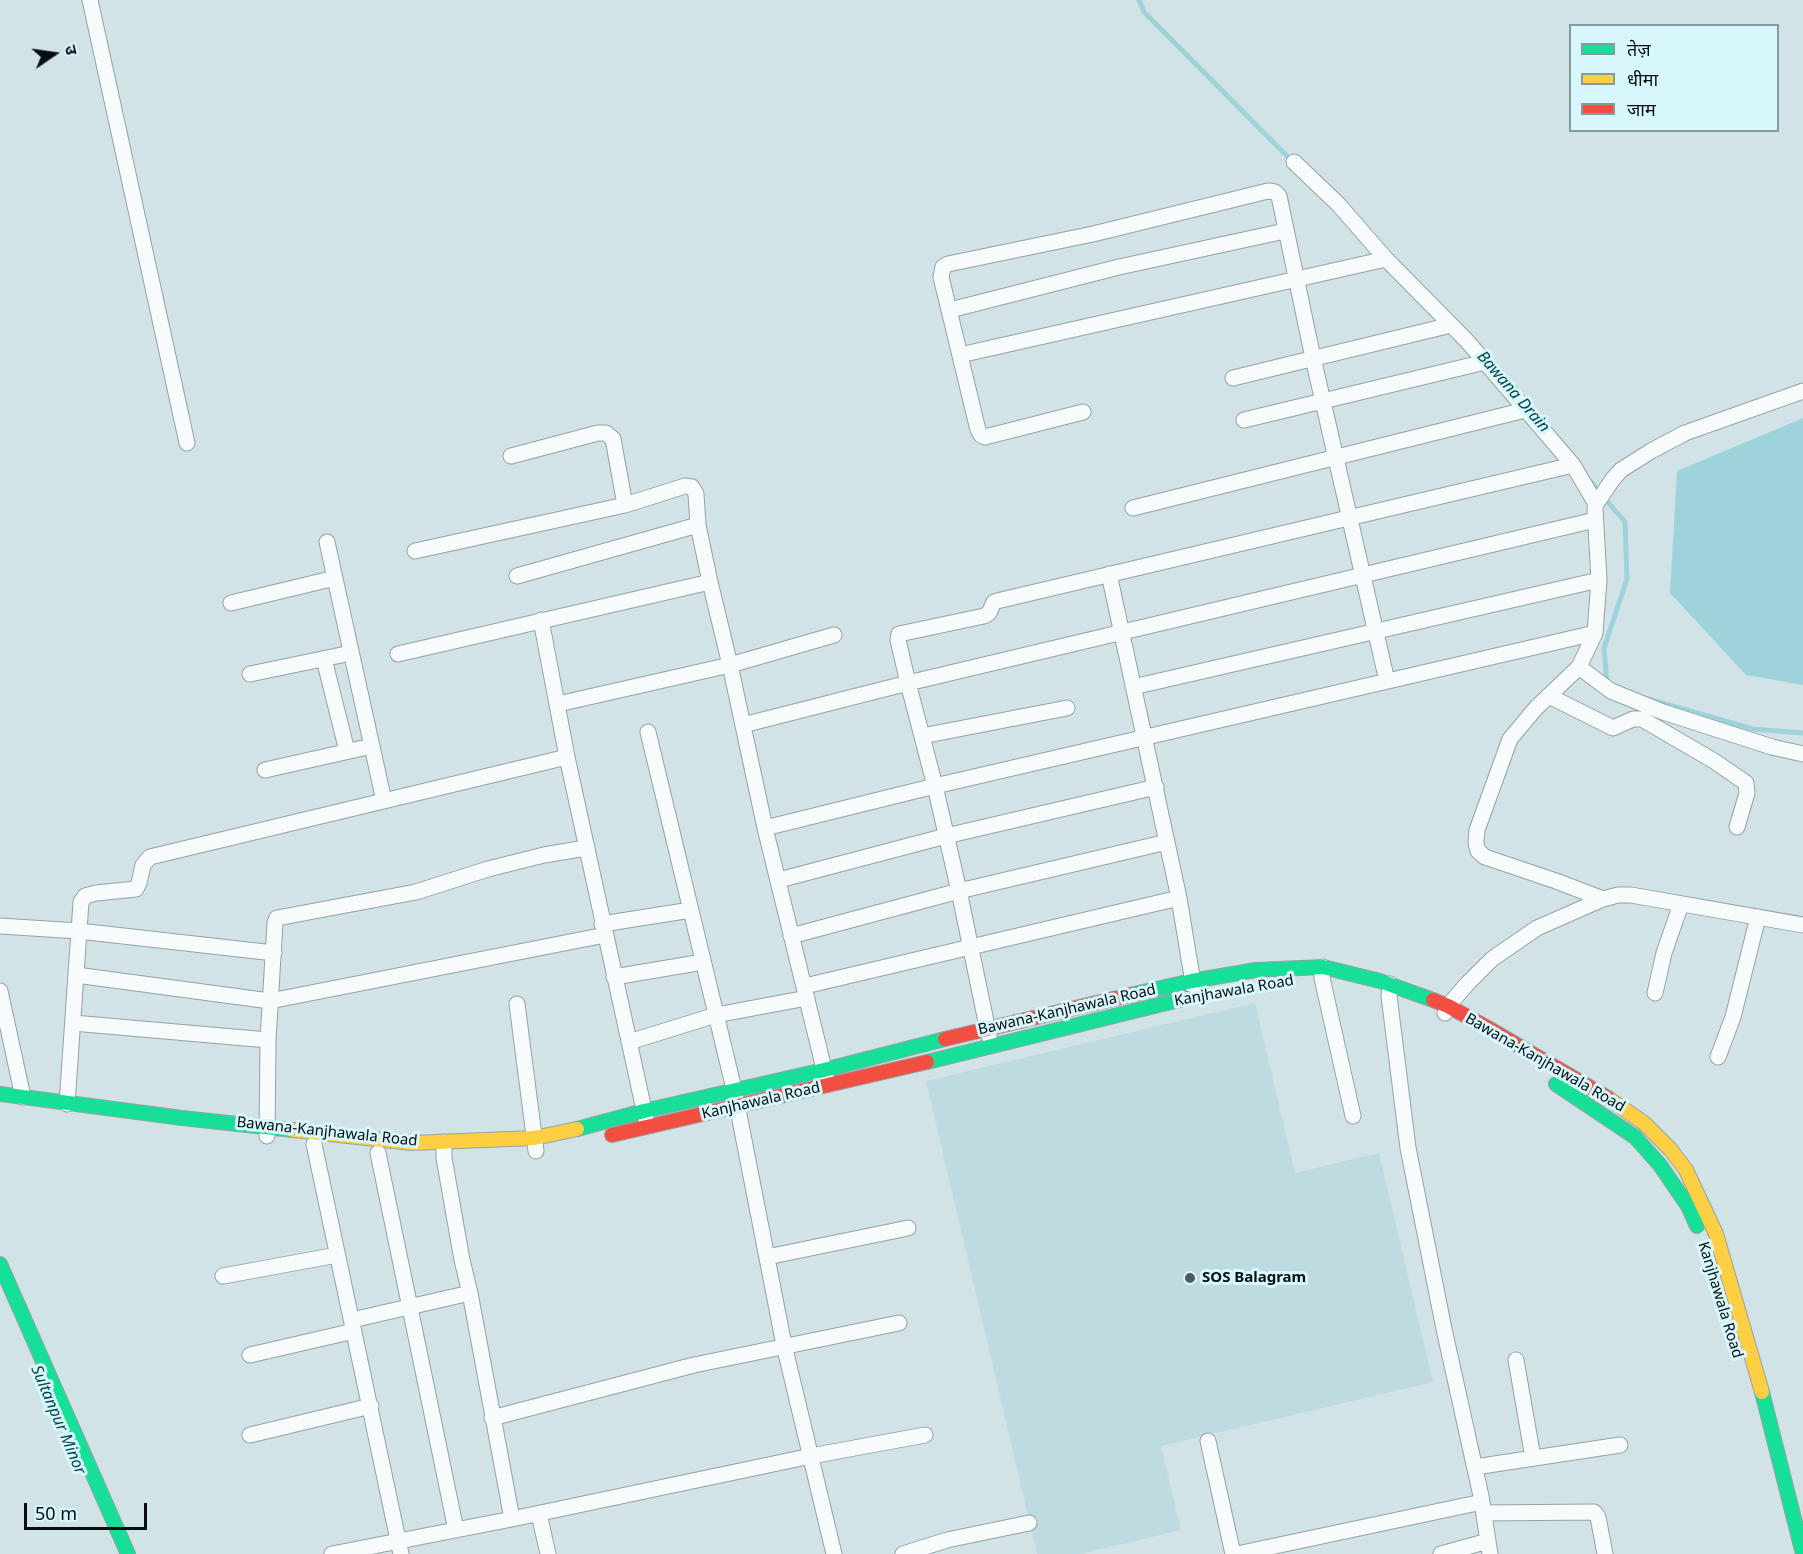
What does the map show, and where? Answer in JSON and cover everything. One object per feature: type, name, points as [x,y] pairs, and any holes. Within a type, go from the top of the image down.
[{"type":"main road","name":"Bawana-Kanjhawala Road","points":[[0,1094],[267,1132],[412,1143],[440,1154],[535,1144],[560,1134],[734,1089],[824,1070],[987,1028],[1197,990],[1256,970],[1323,973],[1389,990],[1446,1011],[1617,1103],[1644,1123],[1671,1150],[1686,1170],[1701,1199],[1716,1254],[1754,1361],[1802,1548]]},
{"type":"main road","name":"Kanjhawala Road","points":[[1246,986],[1323,973]]},
{"type":"main road","name":"Kanjhawala Road","points":[[513,1153],[535,1144],[594,1139],[828,1086],[1197,990]]},
{"type":"main road","points":[[77,1118],[181,1128],[267,1132],[314,1144],[378,1153],[440,1154]]},
{"type":"main road","points":[[594,1139],[601,1123]]},
{"type":"main road","name":"Kanjhawala Road","points":[[1716,1254],[1734,1345]]},
{"type":"main road","points":[[0,1264],[128,1554]]},
{"type":"main road","points":[[1740,1365],[1754,1361]]},
{"type":"main road","points":[[1753,1413],[1759,1438],[1775,1440]]},
{"type":"main road","points":[[1786,1546],[1802,1548]]},
{"type":"street","points":[[90,0],[187,444]]},
{"type":"street","points":[[1294,162],[1338,204],[1386,259],[1485,362],[1573,465],[1598,501]]},
{"type":"street","points":[[1083,412],[985,437],[981,435],[941,277],[943,267],[948,264],[1093,234],[1268,191],[1275,192],[1279,196],[1312,358],[1388,681]]},
{"type":"street","points":[[950,310],[1119,267],[1285,231]]},
{"type":"street","points":[[960,355],[1066,333],[1386,259]]},
{"type":"street","points":[[1233,378],[1450,325]]},
{"type":"street","points":[[1244,420],[1485,362]]},
{"type":"street","points":[[1603,899],[1485,857],[1478,851],[1476,843],[1477,830],[1510,739],[1536,708],[1579,667],[1594,633],[1599,580],[1595,520],[1598,501],[1621,470],[1651,451],[1685,433],[1803,391]]},
{"type":"street","points":[[1133,508],[1525,410]]},
{"type":"street","points":[[511,456],[598,433],[606,433],[613,439],[625,505]]},
{"type":"street","points":[[991,1045],[959,891],[908,683],[898,640],[899,634],[984,616],[989,614],[994,602],[997,601],[1573,465]]},
{"type":"street","points":[[415,551],[625,505],[685,486],[692,487],[696,494],[698,525],[765,828],[828,1086]]},
{"type":"street","points":[[743,725],[908,683],[1595,520]]},
{"type":"street","points":[[517,576],[698,525]]},
{"type":"street","points":[[327,542],[384,801]]},
{"type":"street","points":[[1109,574],[1156,787],[1197,990]]},
{"type":"street","points":[[231,603],[335,578]]},
{"type":"street","points":[[1133,687],[1599,580]]},
{"type":"street","points":[[398,654],[710,582]]},
{"type":"street","points":[[541,620],[567,758],[647,1127]]},
{"type":"street","points":[[765,828],[935,786],[1594,633]]},
{"type":"street","points":[[558,704],[730,665],[834,635]]},
{"type":"street","points":[[250,674],[351,653]]},
{"type":"street","points":[[324,659],[348,752]]},
{"type":"street","points":[[1579,667],[1611,691],[1663,712],[1772,747],[1803,754]]},
{"type":"street","points":[[1549,696],[1613,729],[1633,719],[1642,719],[1696,750],[1746,783],[1747,793],[1737,827]]},
{"type":"street","points":[[922,736],[1066,708]]},
{"type":"street","points":[[648,732],[734,1089],[784,1345],[834,1554]]},
{"type":"street","points":[[265,770],[372,746]]},
{"type":"street","points":[[67,1104],[81,902],[85,896],[136,889],[143,865],[150,856],[567,758]]},
{"type":"street","points":[[779,880],[946,836],[1156,787]]},
{"type":"street","points":[[792,936],[959,891],[1167,842]]},
{"type":"street","points":[[267,1132],[270,1000],[275,923],[280,917],[416,892],[533,858],[586,848]]},
{"type":"street","points":[[1446,1011],[1467,984],[1492,959],[1537,928],[1603,899],[1618,895],[1631,895],[1803,925]]},
{"type":"street","points":[[628,1042],[716,1015],[970,946],[1179,898]]},
{"type":"street","points":[[1655,993],[1664,953],[1681,904]]},
{"type":"street","points":[[76,975],[270,1000],[691,910]]},
{"type":"street","points":[[1718,1057],[1733,1017],[1758,917]]},
{"type":"street","points":[[0,926],[79,931],[274,953]]},
{"type":"street","points":[[614,977],[704,962]]},
{"type":"street","points":[[1323,973],[1353,1116]]},
{"type":"street","points":[[1389,990],[1408,1148],[1444,1329],[1475,1467],[1489,1548],[1442,1554]]},
{"type":"street","points":[[0,991],[22,1097]]},
{"type":"street","points":[[517,1004],[535,1144]]},
{"type":"street","points":[[73,1023],[268,1040]]},
{"type":"street","points":[[314,1144],[400,1547]]},
{"type":"street","points":[[378,1153],[456,1530]]},
{"type":"street","points":[[440,1154],[470,1293],[512,1520]]},
{"type":"street","points":[[767,1257],[908,1228]]},
{"type":"street","points":[[223,1276],[337,1255]]},
{"type":"street","points":[[250,1355],[353,1326],[410,1307],[470,1293]]},
{"type":"street","points":[[492,1418],[694,1365],[899,1323]]},
{"type":"street","points":[[1516,1360],[1533,1458]]},
{"type":"street","points":[[250,1435],[371,1406]]},
{"type":"street","points":[[332,1554],[400,1547],[456,1530],[811,1455],[925,1436]]},
{"type":"street","points":[[1208,1441],[1233,1554]]},
{"type":"street","points":[[1475,1467],[1620,1444]]},
{"type":"street","points":[[1237,1554],[1273,1550],[1483,1507],[1594,1512],[1598,1517],[1605,1554]]},
{"type":"street","points":[[539,1514],[548,1554]]},
{"type":"street","points":[[903,1554],[947,1540],[1029,1523]]},
{"type":"shaded area","name":"SOS Balagram","points":[[1255,1003],[1295,1173],[1379,1153],[1433,1382],[1161,1446],[1181,1530],[1080,1554],[1037,1554],[926,1081]]},
{"type":"water","points":[[1803,418],[1803,685],[1746,675],[1670,593],[1677,471]]},
{"type":"waterway","name":"Bawana Drain","points":[[1139,0],[1144,12],[1292,161]]},
{"type":"waterway","name":"Bawana Drain","points":[[1591,482],[1625,522],[1627,579],[1604,648],[1607,684]]},
{"type":"waterway","name":"Bawana Drain","points":[[1648,699],[1753,729],[1803,733]]},
{"type":"traffic: fast","points":[[1134,994],[1256,970],[1323,967],[1380,981],[1433,1000]]},
{"type":"traffic: fast","points":[[927,1062],[1187,998]]},
{"type":"traffic: fast","points":[[577,1129],[945,1039]]},
{"type":"traffic: fast","points":[[1556,1084],[1635,1137],[1660,1165],[1688,1206],[1697,1226]]},
{"type":"traffic: fast","points":[[0,1094],[293,1130]]},
{"type":"traffic: fast","points":[[0,1264],[128,1554]]},
{"type":"traffic: fast","points":[[1762,1392],[1803,1554]]},
{"type":"traffic: slow","points":[[1608,1098],[1644,1123],[1671,1150],[1686,1170],[1716,1234],[1762,1392]]},
{"type":"traffic: slow","points":[[293,1130],[412,1143],[534,1138],[577,1129]]},
{"type":"traffic: jam","points":[[945,1039],[1134,994]]},
{"type":"traffic: jam","points":[[1433,1000],[1488,1028],[1608,1098]]},
{"type":"traffic: jam","points":[[612,1135],[927,1062]]},
{"type":"place","name":"SOS Balagram","points":[[1190,1278]]},
{"type":"water label","name":"Sultanpur Minor","points":[[58,1420]]}]
